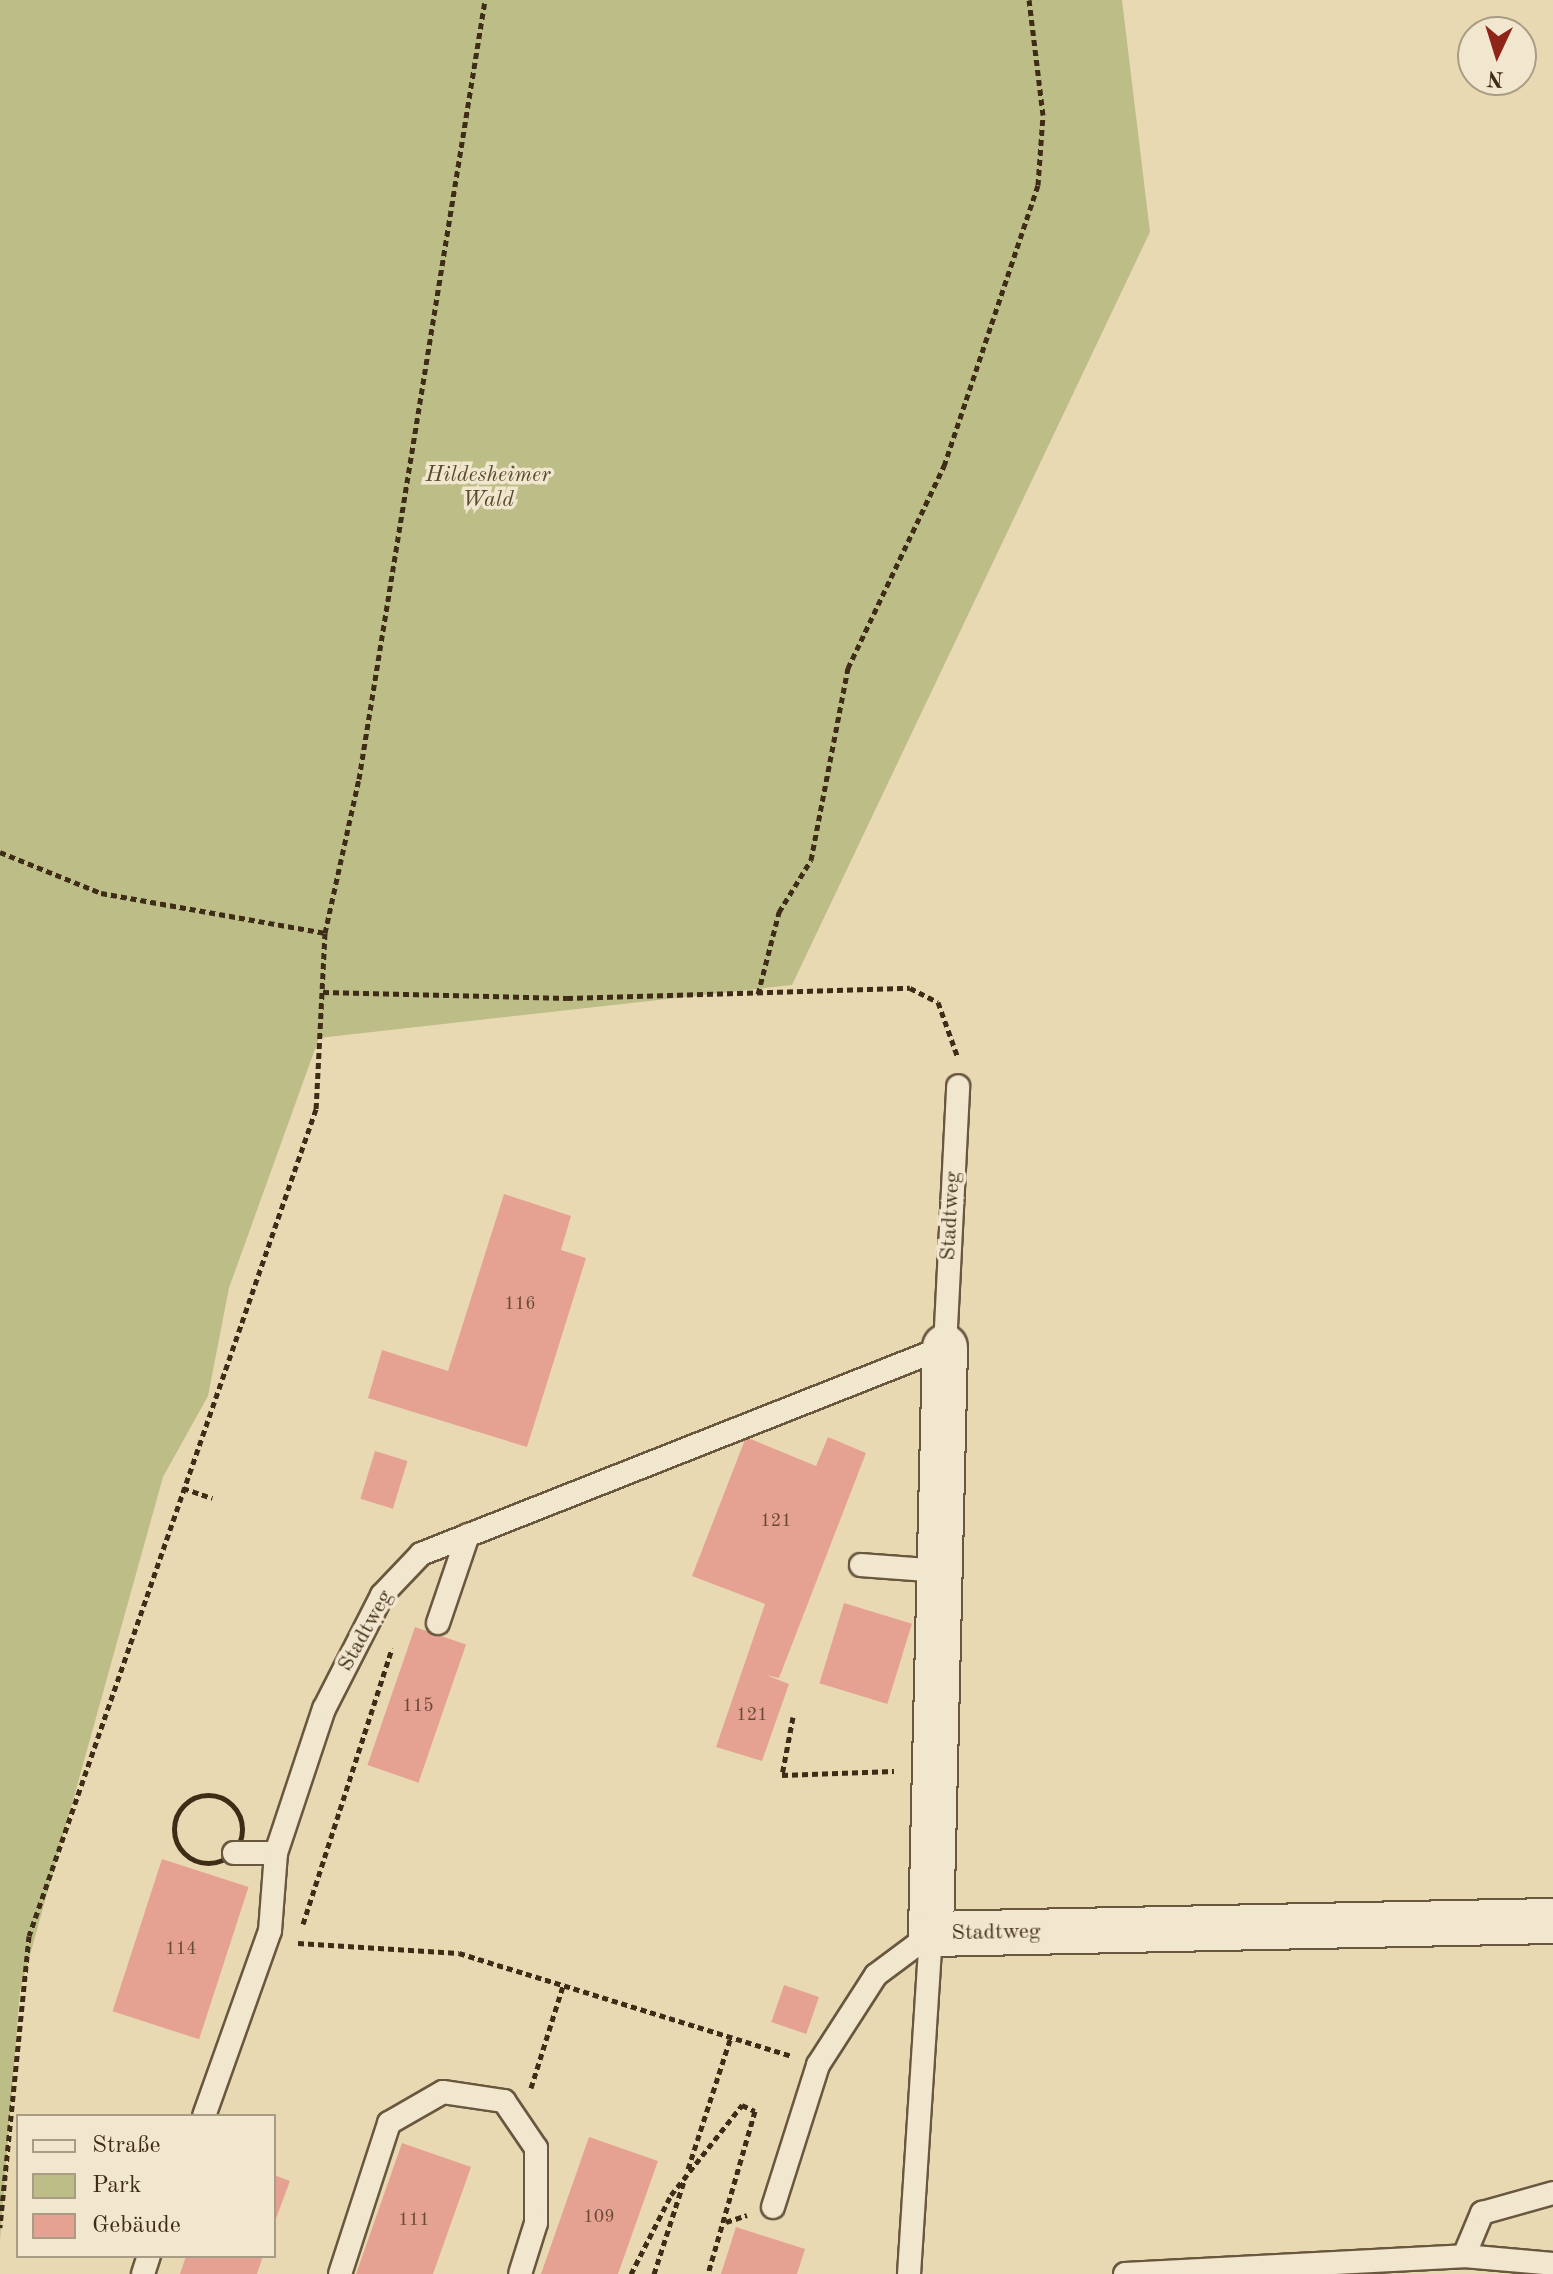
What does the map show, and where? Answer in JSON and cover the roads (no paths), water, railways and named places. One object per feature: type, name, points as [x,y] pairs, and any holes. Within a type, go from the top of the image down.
[{"type":"street","name":"Stadtweg","points":[[945,1347],[931,1934],[1553,1921]]},
{"type":"lane","name":"Stadtweg","points":[[205,2114],[270,1931],[276,1853],[324,1709],[382,1595],[421,1554],[945,1347],[958,1086]]},
{"type":"lane","points":[[438,1623],[468,1535]]},
{"type":"lane","points":[[861,1565],[940,1571]]},
{"type":"lane","points":[[234,1853],[276,1853]]},
{"type":"lane","points":[[773,2207],[818,2065],[876,1975],[931,1934]]},
{"type":"lane","points":[[909,2274],[931,1934]]},
{"type":"lane","points":[[340,2274],[389,2123],[443,2092],[504,2101],[536,2148],[536,2223],[520,2274]]},
{"type":"lane","points":[[1464,2256],[1482,2213],[1553,2193]]},
{"type":"lane","points":[[1125,2274],[1406,2266],[1464,2256],[1553,2264]]},
{"type":"park label","name":"Hildesheimer Wald","points":[[488,488]]}]
